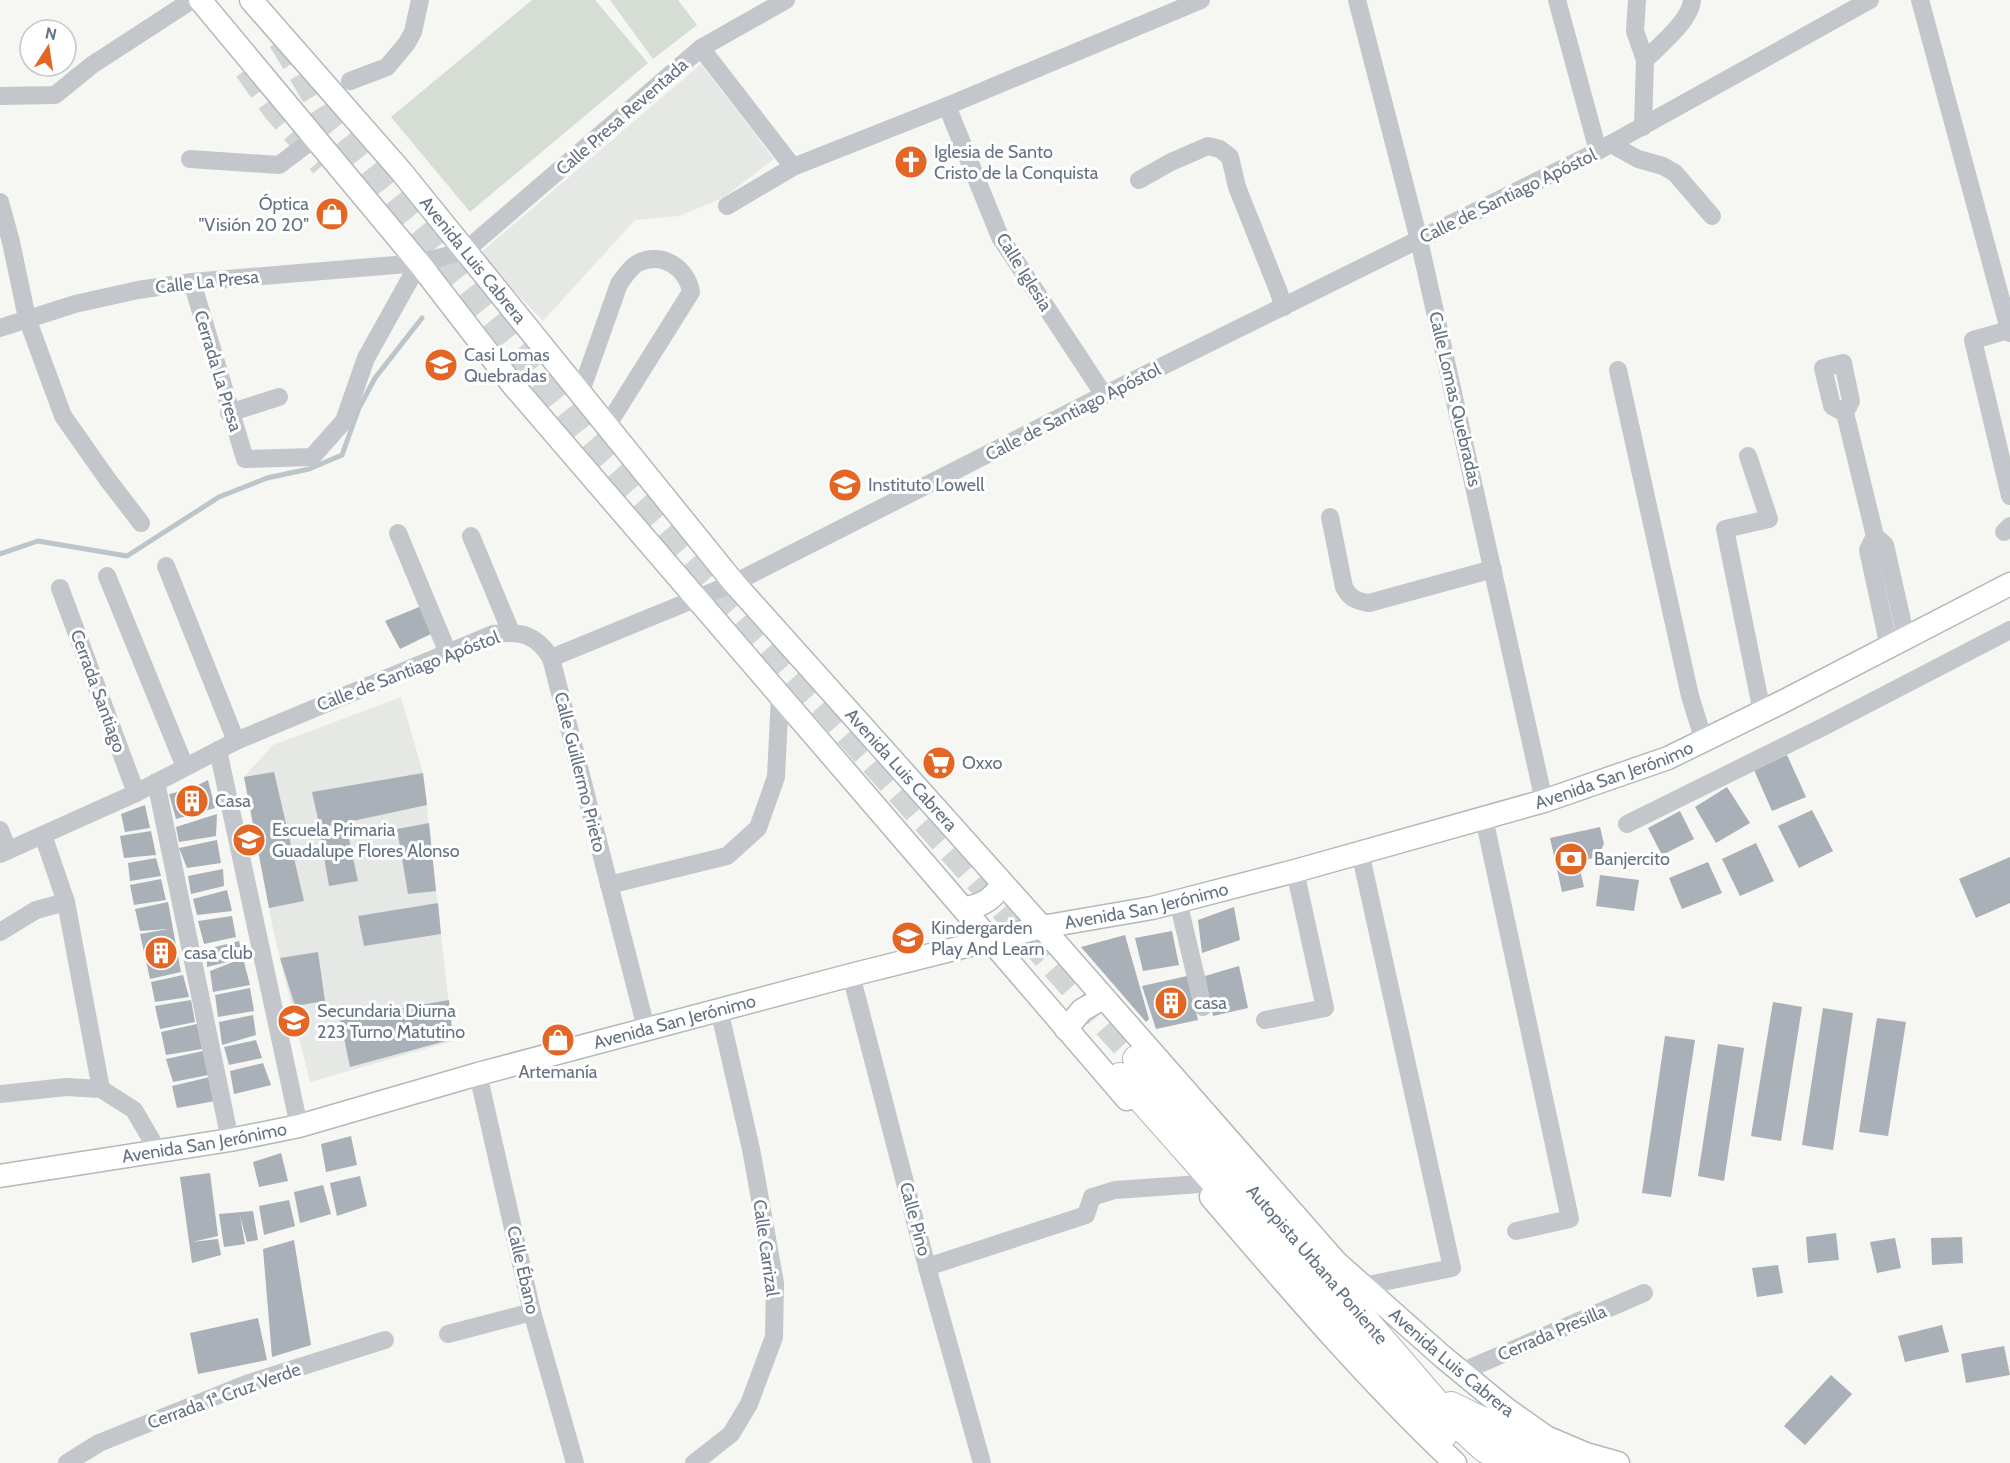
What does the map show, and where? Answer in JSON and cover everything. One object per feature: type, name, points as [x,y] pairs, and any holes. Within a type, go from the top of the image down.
[{"type":"highway","name":"Autopista Urbana Poniente","points":[[1469,1462],[1393,1384],[1128,1067],[1406,1366],[1448,1416],[1465,1433],[1507,1463]]},
{"type":"highway","points":[[1406,1366],[1451,1405],[1497,1438],[1542,1463]]},
{"type":"highway","points":[[1451,1405],[1526,1441],[1582,1463]]},
{"type":"highway","points":[[1505,1408],[1526,1441]]},
{"type":"main road","points":[[200,0],[419,263],[513,385],[1325,1330],[1423,1433],[1469,1462]]},
{"type":"main road","name":"Avenida Luis Cabrera","points":[[250,0],[400,170],[734,584],[1042,927],[1336,1262],[1505,1408],[1546,1437],[1586,1455],[1618,1463]]},
{"type":"main road","name":"Avenida San Jerónimo","points":[[0,1176],[230,1140],[299,1126],[646,1028],[1042,927],[1152,908],[1295,871],[1544,801],[1668,758],[2010,584]]},
{"type":"main road","points":[[963,908],[980,906],[993,896],[1002,883]]},
{"type":"main road","points":[[1066,1029],[1082,1010],[1103,998]]},
{"type":"street","points":[[0,96],[56,95],[92,65],[192,0]]},
{"type":"street","points":[[350,81],[387,67],[413,32],[420,0]]},
{"type":"street","points":[[701,48],[786,0]]},
{"type":"street","points":[[728,206],[793,166],[947,106],[1201,0]]},
{"type":"street","name":"Calle Lomas Quebradas","points":[[1358,0],[1419,240],[1544,801]]},
{"type":"street","points":[[1557,0],[1605,147],[1663,166],[1675,173],[1712,216]]},
{"type":"street","points":[[1637,0],[1635,31],[1645,60],[1643,127]]},
{"type":"street","points":[[1645,60],[1686,17],[1692,7],[1692,0]]},
{"type":"street","name":"Calle de Santiago Apóstol","points":[[4,852],[136,793],[236,741],[493,634],[510,632],[528,636],[543,645],[552,658],[734,584],[1104,396],[1605,147],[1870,0]]},
{"type":"street","points":[[1921,5],[2010,332],[1973,340],[2010,496]]},
{"type":"street","name":"Calle Presa Reventada","points":[[419,263],[465,251],[701,48],[793,166]]},
{"type":"street","name":"Calle Iglesia","points":[[947,106],[1000,237],[1104,396]]},
{"type":"street","points":[[190,159],[279,165],[315,138]]},
{"type":"street","points":[[1139,180],[1209,146],[1221,148],[1230,158],[1237,187],[1284,307]]},
{"type":"street","points":[[0,202],[6,241],[27,318],[63,416],[141,523]]},
{"type":"street","points":[[580,394],[622,278],[637,263],[652,259],[670,262],[681,270],[690,282],[691,292],[607,426]]},
{"type":"street","name":"Calle La Presa","points":[[0,328],[75,304],[138,290],[192,282],[419,263]]},
{"type":"street","name":"Cerrada La Presa","points":[[192,282],[244,459],[312,457],[344,421],[366,358],[419,263]]},
{"type":"street","points":[[1618,370],[1690,696],[1704,741]]},
{"type":"street","points":[[229,413],[279,397]]},
{"type":"street","points":[[1845,413],[1875,536],[1885,546],[1898,643]]},
{"type":"street","points":[[1748,456],[1769,519],[1725,529],[1762,712]]},
{"type":"street","points":[[1330,518],[1344,587],[1348,596],[1358,601],[1369,603],[1493,569]]},
{"type":"street","points":[[398,533],[448,653]]},
{"type":"street","points":[[471,536],[510,632]]},
{"type":"street","points":[[166,566],[236,741]]},
{"type":"street","points":[[107,576],[185,767]]},
{"type":"street","name":"Cerrada Santiago","points":[[60,588],[136,793]]},
{"type":"street","points":[[1627,824],[1825,726],[2010,630]]},
{"type":"street","name":"Calle Guillermo Prieto","points":[[552,658],[646,1028]]},
{"type":"street","points":[[609,885],[727,856],[758,828],[776,777],[780,696]]},
{"type":"street","points":[[218,750],[299,1126]]},
{"type":"street","points":[[156,782],[230,1140]]},
{"type":"street","points":[[1484,818],[1570,1219],[1516,1231]]},
{"type":"street","points":[[0,830],[4,852]]},
{"type":"street","points":[[43,835],[66,902],[101,1089]]},
{"type":"street","points":[[1360,852],[1452,1269],[1363,1286]]},
{"type":"street","points":[[1265,1020],[1325,1008],[1295,871]]},
{"type":"street","points":[[1178,901],[1203,1006]]},
{"type":"street","points":[[0,932],[36,910],[66,902]]},
{"type":"street","name":"Calle Pino","points":[[851,975],[927,1266],[982,1463]]},
{"type":"street","name":"Calle Carrizal","points":[[694,1463],[731,1434],[749,1404],[774,1337],[775,1283],[751,1149],[719,1009]]},
{"type":"street","name":"Calle Ébano","points":[[478,1074],[532,1312],[575,1463]]},
{"type":"street","points":[[0,1094],[66,1087],[101,1089],[134,1110],[158,1151]]},
{"type":"street","points":[[927,1266],[1086,1215],[1092,1197],[1115,1190],[1200,1184]]},
{"type":"street","name":"Cerrada Presilla","points":[[1461,1372],[1644,1293]]},
{"type":"street","points":[[448,1334],[532,1312]]},
{"type":"street","name":"Cerrada 1ª Cruz Verde","points":[[67,1463],[99,1443],[246,1384],[385,1340]]},
{"type":"shaded area","points":[[532,0],[595,0],[648,63],[470,212],[391,117]]},
{"type":"shaded area","points":[[610,0],[678,0],[697,25],[653,59]]},
{"type":"shaded area","points":[[701,64],[774,159],[723,198],[679,216],[635,220],[543,321],[479,254]]},
{"type":"shaded area","points":[[401,697],[423,773],[453,1041],[310,1082],[274,934],[244,777],[273,745]]},
{"type":"building","points":[[424,605],[435,632],[400,649],[385,621]]},
{"type":"building","points":[[1787,755],[1806,797],[1772,811],[1754,770]]},
{"type":"building","points":[[274,772],[304,901],[269,908],[244,777]]},
{"type":"building","points":[[423,773],[427,805],[320,828],[312,792]]},
{"type":"building","name":"Casa","points":[[208,780],[215,808],[176,819],[169,794],[190,789]]},
{"type":"building","points":[[1727,787],[1750,823],[1716,843],[1695,807]]},
{"type":"building","points":[[145,805],[150,828],[125,832],[121,814]]},
{"type":"building","points":[[1812,810],[1833,851],[1799,868],[1778,826]]},
{"type":"building","points":[[1680,811],[1694,839],[1662,855],[1648,828]]},
{"type":"building","name":"Casa","points":[[217,814],[216,836],[179,842],[176,827]]},
{"type":"building","points":[[429,823],[436,891],[408,894],[397,829]]},
{"type":"building","name":"Banjercito","points":[[1600,827],[1604,844],[1597,857],[1578,862],[1584,887],[1562,892],[1550,838]]},
{"type":"building","points":[[347,830],[358,881],[329,886],[320,834]]},
{"type":"building","points":[[151,831],[156,855],[124,858],[120,836]]},
{"type":"building","name":"casa","points":[[217,840],[221,863],[187,868],[179,848]]},
{"type":"building","points":[[1756,843],[1774,881],[1740,896],[1722,859]]},
{"type":"building","points":[[2010,857],[2010,903],[1976,918],[1959,879]]},
{"type":"building","points":[[156,858],[161,876],[130,881],[128,863]]},
{"type":"building","points":[[1708,862],[1722,893],[1682,909],[1669,878]]},
{"type":"building","points":[[223,869],[224,886],[191,894],[188,876]]},
{"type":"building","points":[[1600,875],[1639,880],[1634,911],[1596,906]]},
{"type":"building","points":[[161,879],[166,900],[134,905],[130,885]]},
{"type":"building","points":[[227,890],[232,911],[197,915],[193,899]]},
{"type":"building","name":"casa club","points":[[168,902],[181,972],[150,979],[140,934],[168,929],[140,931],[135,909]]},
{"type":"building","points":[[438,903],[441,934],[364,946],[358,916]]},
{"type":"building","name":"casa","points":[[1234,907],[1240,940],[1202,953],[1198,920]]},
{"type":"building","points":[[232,916],[236,937],[204,944],[198,921]]},
{"type":"building","name":"casa","points":[[1172,931],[1179,965],[1143,971],[1135,938]]},
{"type":"building","points":[[1125,935],[1149,1019],[1146,1022],[1081,947]]},
{"type":"building","points":[[239,941],[243,958],[207,967],[207,949]]},
{"type":"building","points":[[318,952],[325,1001],[295,1006],[280,958]]},
{"type":"building","points":[[243,958],[250,985],[213,992],[210,971]]},
{"type":"building","name":"casa","points":[[1239,966],[1248,1008],[1213,1016],[1205,976]]},
{"type":"building","points":[[183,975],[189,997],[155,1002],[151,982]]},
{"type":"building","name":"casa","points":[[1187,976],[1198,1020],[1156,1029],[1142,986]]},
{"type":"building","points":[[250,988],[254,1011],[218,1017],[215,995]]},
{"type":"building","points":[[191,1000],[195,1022],[160,1029],[155,1006]]},
{"type":"building","points":[[449,1000],[453,1039],[350,1067],[340,1019]]},
{"type":"building","points":[[1773,1002],[1802,1007],[1781,1141],[1751,1136]]},
{"type":"building","points":[[1823,1008],[1853,1013],[1833,1150],[1802,1145]]},
{"type":"building","points":[[253,1015],[256,1035],[222,1045],[219,1022]]},
{"type":"building","points":[[1877,1018],[1906,1022],[1888,1136],[1859,1132]]},
{"type":"building","points":[[197,1024],[202,1049],[166,1055],[161,1032]]},
{"type":"building","points":[[1665,1036],[1695,1040],[1671,1197],[1642,1193]]},
{"type":"building","points":[[256,1040],[262,1058],[229,1065],[224,1047]]},
{"type":"building","points":[[1718,1044],[1744,1048],[1724,1181],[1698,1176]]},
{"type":"building","points":[[203,1051],[208,1075],[173,1082],[166,1059]]},
{"type":"building","points":[[263,1063],[271,1085],[234,1094],[230,1071]]},
{"type":"building","points":[[210,1077],[215,1101],[177,1108],[172,1086]]},
{"type":"building","points":[[351,1136],[357,1165],[326,1172],[321,1144]]},
{"type":"building","points":[[281,1153],[288,1181],[259,1187],[253,1162]]},
{"type":"building","points":[[210,1173],[218,1236],[192,1242],[218,1239],[221,1255],[192,1263],[180,1177]]},
{"type":"building","points":[[360,1176],[367,1206],[337,1216],[330,1183]]},
{"type":"building","points":[[323,1185],[331,1214],[300,1223],[294,1192]]},
{"type":"building","points":[[289,1200],[295,1226],[264,1235],[259,1206]]},
{"type":"building","points":[[253,1211],[258,1240],[247,1242],[240,1216],[245,1244],[224,1247],[219,1214]]},
{"type":"building","points":[[1836,1233],[1839,1260],[1808,1263],[1806,1237]]},
{"type":"building","points":[[1962,1237],[1963,1263],[1932,1265],[1931,1238]]},
{"type":"building","points":[[1895,1238],[1901,1268],[1877,1273],[1870,1242]]},
{"type":"building","points":[[294,1240],[311,1345],[272,1357],[263,1249]]},
{"type":"building","points":[[1778,1265],[1783,1293],[1757,1297],[1752,1268]]},
{"type":"building","points":[[258,1318],[267,1360],[198,1374],[190,1333]]},
{"type":"building","points":[[1942,1325],[1949,1352],[1905,1362],[1898,1336]]},
{"type":"building","points":[[2004,1346],[2010,1375],[1966,1383],[1961,1354]]},
{"type":"building","points":[[1831,1375],[1852,1394],[1805,1445],[1784,1426]]},
{"type":"waterway","points":[[0,554],[38,541],[127,556],[219,497],[267,478],[309,469],[342,455],[359,408],[375,378],[422,318]]},
{"type":"tunnel","points":[[281,40],[331,123],[582,435],[1136,1059]]},
{"type":"tunnel","points":[[247,69],[275,109],[323,165]]},
{"type":"place","name":"Iglesia de Santo Cristo de la Conquista","points":[[911,162]]},
{"type":"place","name":"Óptica \"Visión 20 20\"","points":[[332,214]]},
{"type":"place","name":"Casi Lomas Quebradas","points":[[441,365]]},
{"type":"place","name":"Instituto Lowell","points":[[845,485]]},
{"type":"place","name":"Oxxo","points":[[939,763]]},
{"type":"place","name":"Casa","points":[[192,801]]},
{"type":"place","name":"Escuela Primaria Guadalupe Flores Alonso","points":[[249,840]]},
{"type":"place","name":"Banjercito","points":[[1571,859]]},
{"type":"place","name":"Kindergarden Play And Learn","points":[[908,938]]},
{"type":"place","name":"casa club","points":[[161,953]]},
{"type":"place","name":"casa","points":[[1171,1003]]},
{"type":"place","name":"Secundaria Diurna 223 Turno Matutino","points":[[294,1021]]},
{"type":"place","name":"Artemanía","points":[[558,1040]]}]
